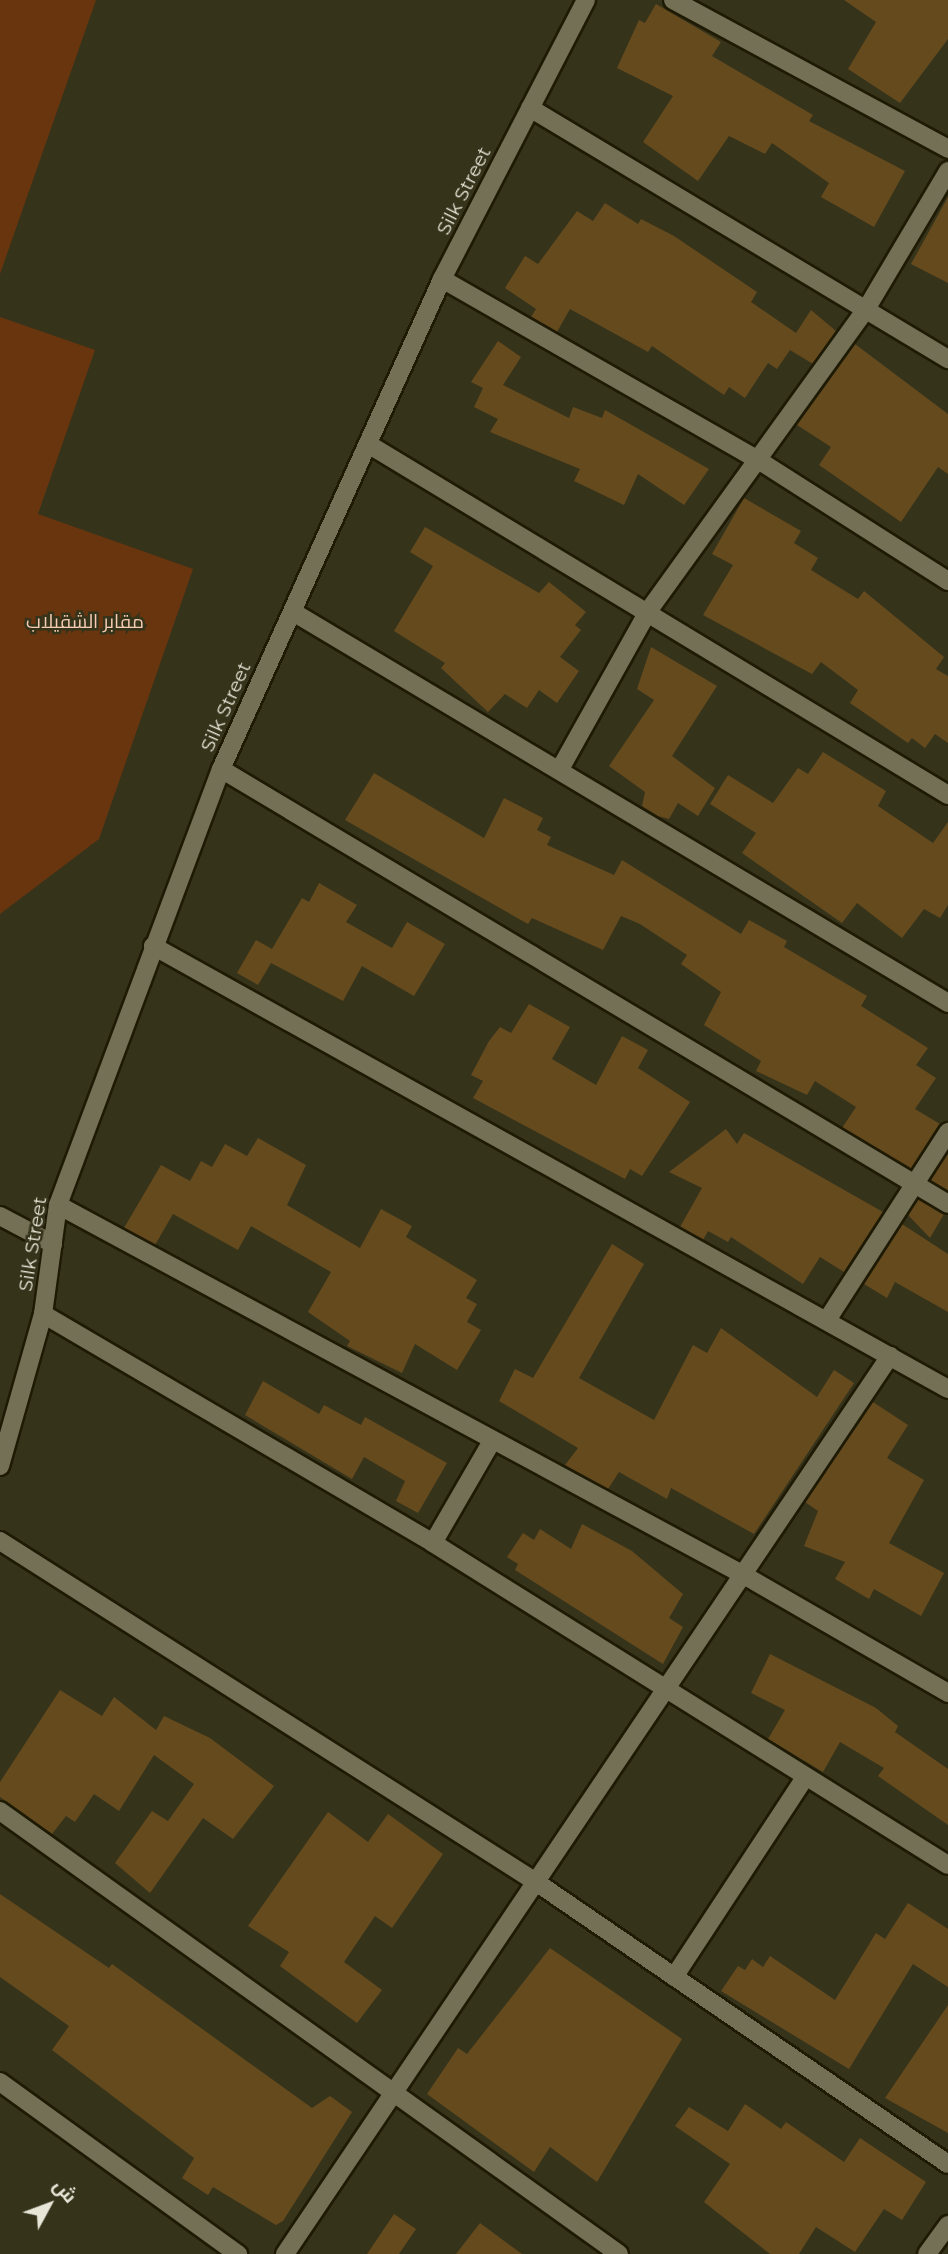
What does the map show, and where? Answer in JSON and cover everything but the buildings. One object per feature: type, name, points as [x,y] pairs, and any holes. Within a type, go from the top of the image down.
[{"type":"street","name":"Silk Street","points":[[0,1466],[43,1314],[58,1205],[221,769],[442,279],[586,0]]},
{"type":"street","points":[[673,0],[948,149]]},
{"type":"street","points":[[530,108],[948,359]]},
{"type":"street","points":[[560,769],[649,610],[755,458],[865,311],[948,171]]},
{"type":"street","points":[[442,279],[755,458],[948,581]]},
{"type":"street","points":[[368,444],[649,610],[948,795]]},
{"type":"street","points":[[293,612],[948,1003]]},
{"type":"street","points":[[221,769],[948,1205]]},
{"type":"street","points":[[153,946],[948,1389]]},
{"type":"street","points":[[827,1320],[948,1132]]},
{"type":"street","points":[[58,1205],[491,1443],[742,1574],[948,1693]]},
{"type":"street","points":[[0,1216],[52,1244]]},
{"type":"street","points":[[43,1314],[433,1543],[804,1779],[948,1865]]},
{"type":"street","points":[[285,2254],[392,2089],[536,1882],[664,1688],[890,1356]]},
{"type":"street","points":[[433,1543],[491,1443]]},
{"type":"street","points":[[0,1541],[536,1882],[948,2164]]},
{"type":"street","points":[[674,1977],[804,1779]]},
{"type":"street","points":[[0,1811],[619,2254]]},
{"type":"street","points":[[0,2082],[238,2254]]},
{"type":"street","points":[[927,2254],[948,2225]]},
{"type":"green space","points":[[0,0],[96,0],[0,274]]},
{"type":"green space","name":"مقابر الشقيلاب","points":[[0,317],[95,350],[38,514],[193,569],[99,839],[0,914]]}]
